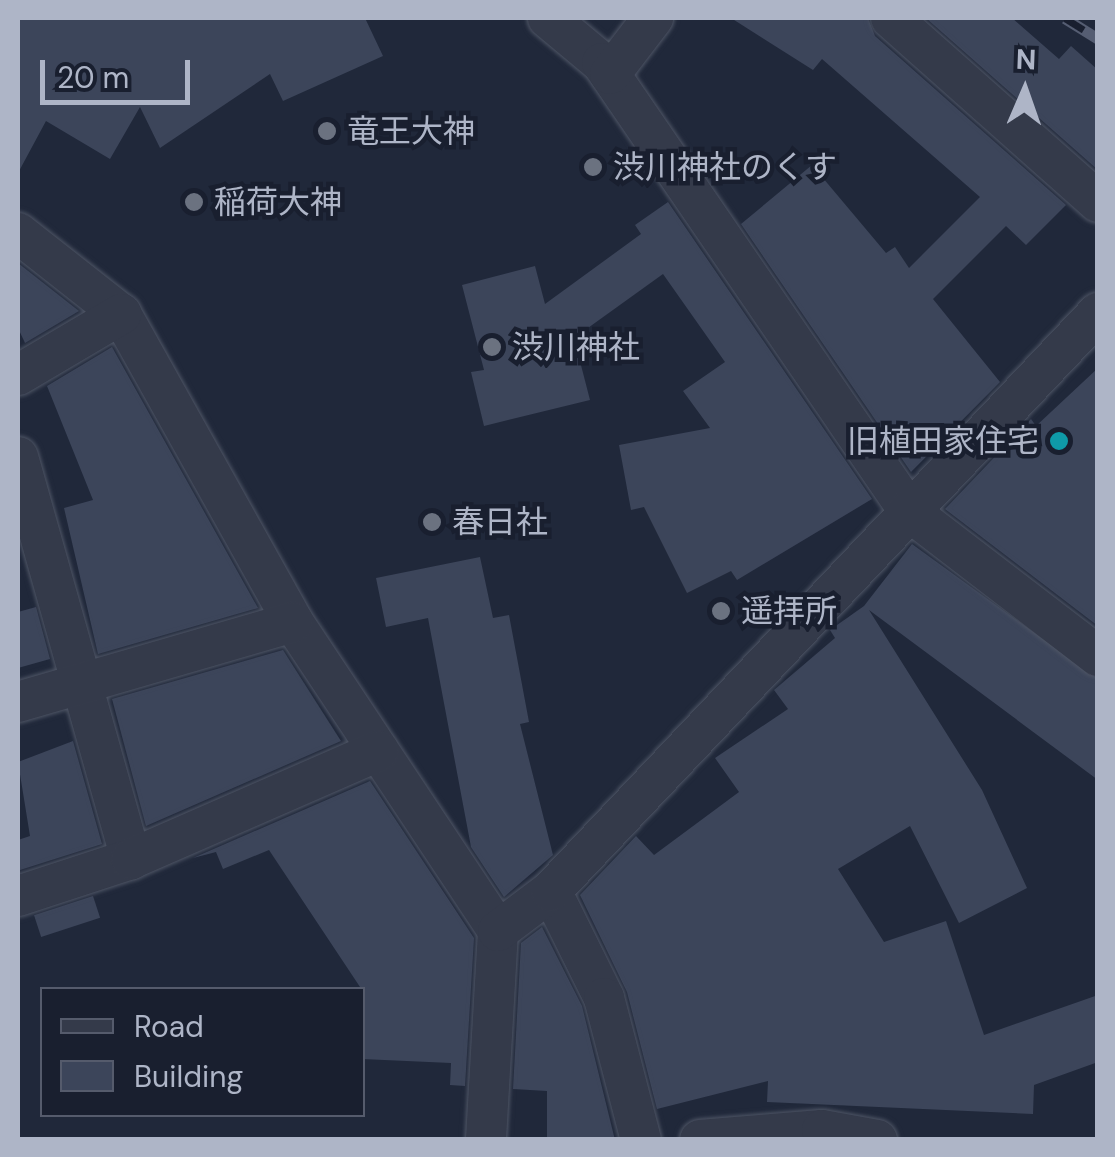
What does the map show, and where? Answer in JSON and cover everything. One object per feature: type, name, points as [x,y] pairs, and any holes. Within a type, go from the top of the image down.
[{"type":"street","points":[[548,18],[610,74],[909,511],[1098,656]]},
{"type":"street","points":[[610,74],[652,18]]},
{"type":"street","points":[[890,18],[1098,202]]},
{"type":"street","points":[[18,233],[121,314],[293,622],[498,930],[486,1140]]},
{"type":"street","points":[[498,930],[551,891],[1098,313]]},
{"type":"street","points":[[18,376],[121,314]]},
{"type":"street","points":[[18,456],[131,858]]},
{"type":"street","points":[[18,702],[293,622]]},
{"type":"street","points":[[18,896],[131,858],[378,751]]},
{"type":"street","points":[[551,891],[604,998],[641,1140]]},
{"type":"street","points":[[700,1140],[822,1130],[877,1140]]},
{"type":"building","points":[[18,18],[365,18],[383,56],[283,101],[270,74],[160,148],[140,107],[110,159],[46,121],[18,173]]},
{"type":"building","points":[[731,18],[868,18],[875,36],[1066,205],[1026,245],[1006,226],[933,299],[1000,382],[911,472],[741,224],[812,165],[886,253],[895,247],[909,268],[980,197],[822,59],[813,70]]},
{"type":"building","points":[[926,18],[1012,18],[1059,59],[1071,46],[1098,70],[1098,170]]},
{"type":"building","points":[[668,202],[872,499],[737,580],[731,571],[687,593],[644,507],[631,510],[619,445],[710,428],[683,391],[725,362],[663,274],[574,338],[590,400],[484,426],[471,372],[484,370],[462,285],[535,266],[545,304],[641,234],[635,225]]},
{"type":"building","points":[[18,263],[79,311],[25,343],[18,328]]},
{"type":"building","points":[[112,347],[258,608],[98,654],[64,508],[93,500],[47,386]]},
{"type":"building","name":"旧植田家住宅","points":[[1098,368],[1098,626],[945,509],[1031,419],[1036,426]]},
{"type":"building","points":[[912,544],[1098,679],[1098,780],[869,610],[982,790],[1027,888],[959,923],[910,826],[838,869],[884,942],[946,921],[984,1035],[1098,995],[1098,1062],[1034,1085],[1033,1114],[767,1102],[768,1081],[657,1109],[627,992],[580,895],[636,836],[654,855],[739,792],[715,758],[788,709],[774,690],[835,638],[830,630],[864,606]]},
{"type":"building","points":[[480,557],[493,618],[509,615],[529,722],[520,724],[553,855],[504,897],[471,847],[428,618],[386,627],[376,578]]},
{"type":"building","points":[[36,607],[50,659],[18,668],[18,612]]},
{"type":"building","points":[[283,650],[341,741],[146,826],[112,699]]},
{"type":"building","points":[[73,741],[102,844],[20,870],[18,840],[30,836],[18,762]]},
{"type":"building","points":[[370,781],[474,938],[465,1086],[450,1085],[451,1063],[365,1059],[365,987],[360,987],[269,850],[223,869],[216,852],[193,858]]},
{"type":"building","points":[[93,896],[100,918],[41,937],[34,915]]},
{"type":"building","points":[[542,927],[582,1006],[615,1140],[547,1140],[547,1091],[513,1089],[521,943]]},
{"type":"railway","points":[[1065,18],[1098,39]]},
{"type":"place","name":"竜王大神","points":[[327,131]]},
{"type":"place","name":"渋川神社のくす","points":[[593,167]]},
{"type":"place","name":"稲荷大神","points":[[194,202]]},
{"type":"place","name":"渋川神社","points":[[492,347]]},
{"type":"place","name":"旧植田家住宅","points":[[1059,441]]},
{"type":"place","name":"春日社","points":[[432,522]]},
{"type":"place","name":"遥拝所","points":[[721,611]]}]
